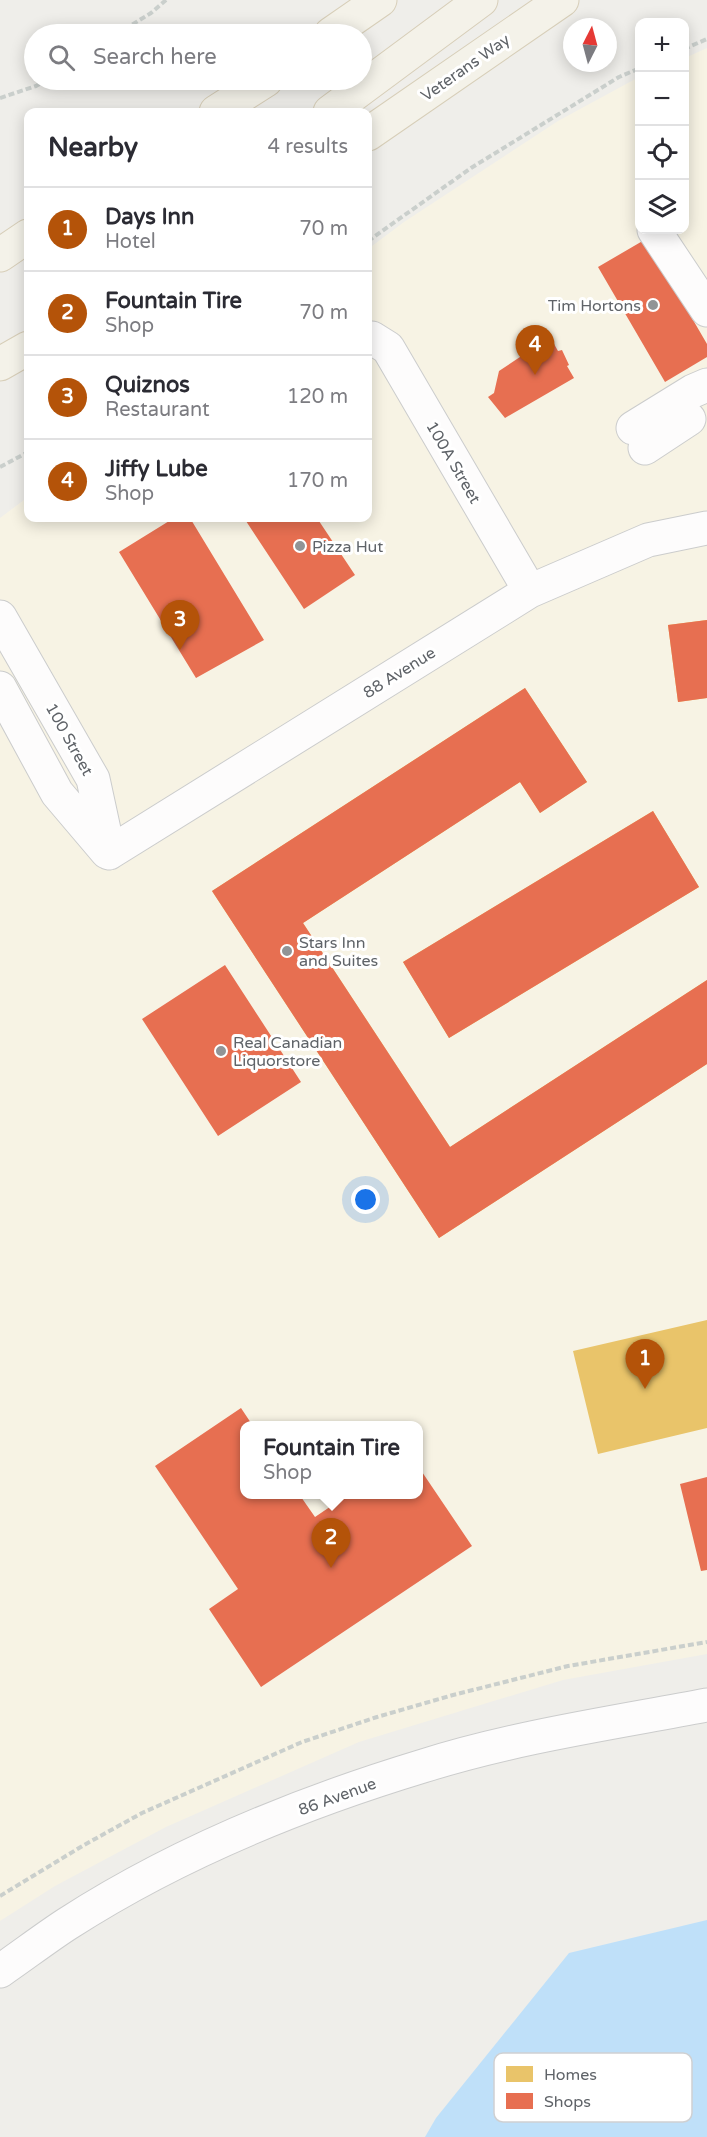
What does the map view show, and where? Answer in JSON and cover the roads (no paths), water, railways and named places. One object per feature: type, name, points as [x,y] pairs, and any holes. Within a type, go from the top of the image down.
[{"type":"main road","points":[[345,24],[380,0]]},
{"type":"main road","points":[[372,81],[481,0]]},
{"type":"main road","name":"Veterans Way","points":[[372,131],[562,0]]},
{"type":"main road","points":[[222,108],[250,90]]},
{"type":"main road","points":[[335,108],[360,90]]},
{"type":"main road","points":[[0,255],[24,239]]},
{"type":"main road","points":[[0,364],[24,350]]},
{"type":"street","points":[[657,234],[707,310]]},
{"type":"street","name":"100A Street","points":[[372,338],[388,348],[530,591]]},
{"type":"street","points":[[707,385],[693,391],[639,438],[707,407]]},
{"type":"street","name":"88 Avenue","points":[[109,853],[530,591],[648,540],[707,528]]},
{"type":"street","name":"100 Street","points":[[0,617],[93,779],[109,853]]},
{"type":"street","points":[[0,688],[57,793],[109,853]]},
{"type":"street","name":"86 Avenue","points":[[0,1971],[68,1924],[140,1882],[230,1837],[338,1794],[424,1765],[535,1738],[707,1705]]},
{"type":"water","points":[[707,1920],[707,2137],[425,2137],[436,2118],[569,1953]]},
{"type":"place","name":"Tim Hortons","points":[[653,305]]},
{"type":"place","name":"Jiffy Lube","points":[[535,375]]},
{"type":"place","name":"Pizza Hut","points":[[300,546]]},
{"type":"place","name":"Quiznos","points":[[180,650]]},
{"type":"place","name":"Stars Inn and Suites","points":[[287,951]]},
{"type":"place","name":"Real Canadian Liquorstore","points":[[221,1051]]},
{"type":"place","name":"Days Inn","points":[[645,1389]]},
{"type":"place","name":"Fountain Tire","points":[[331,1568]]}]
